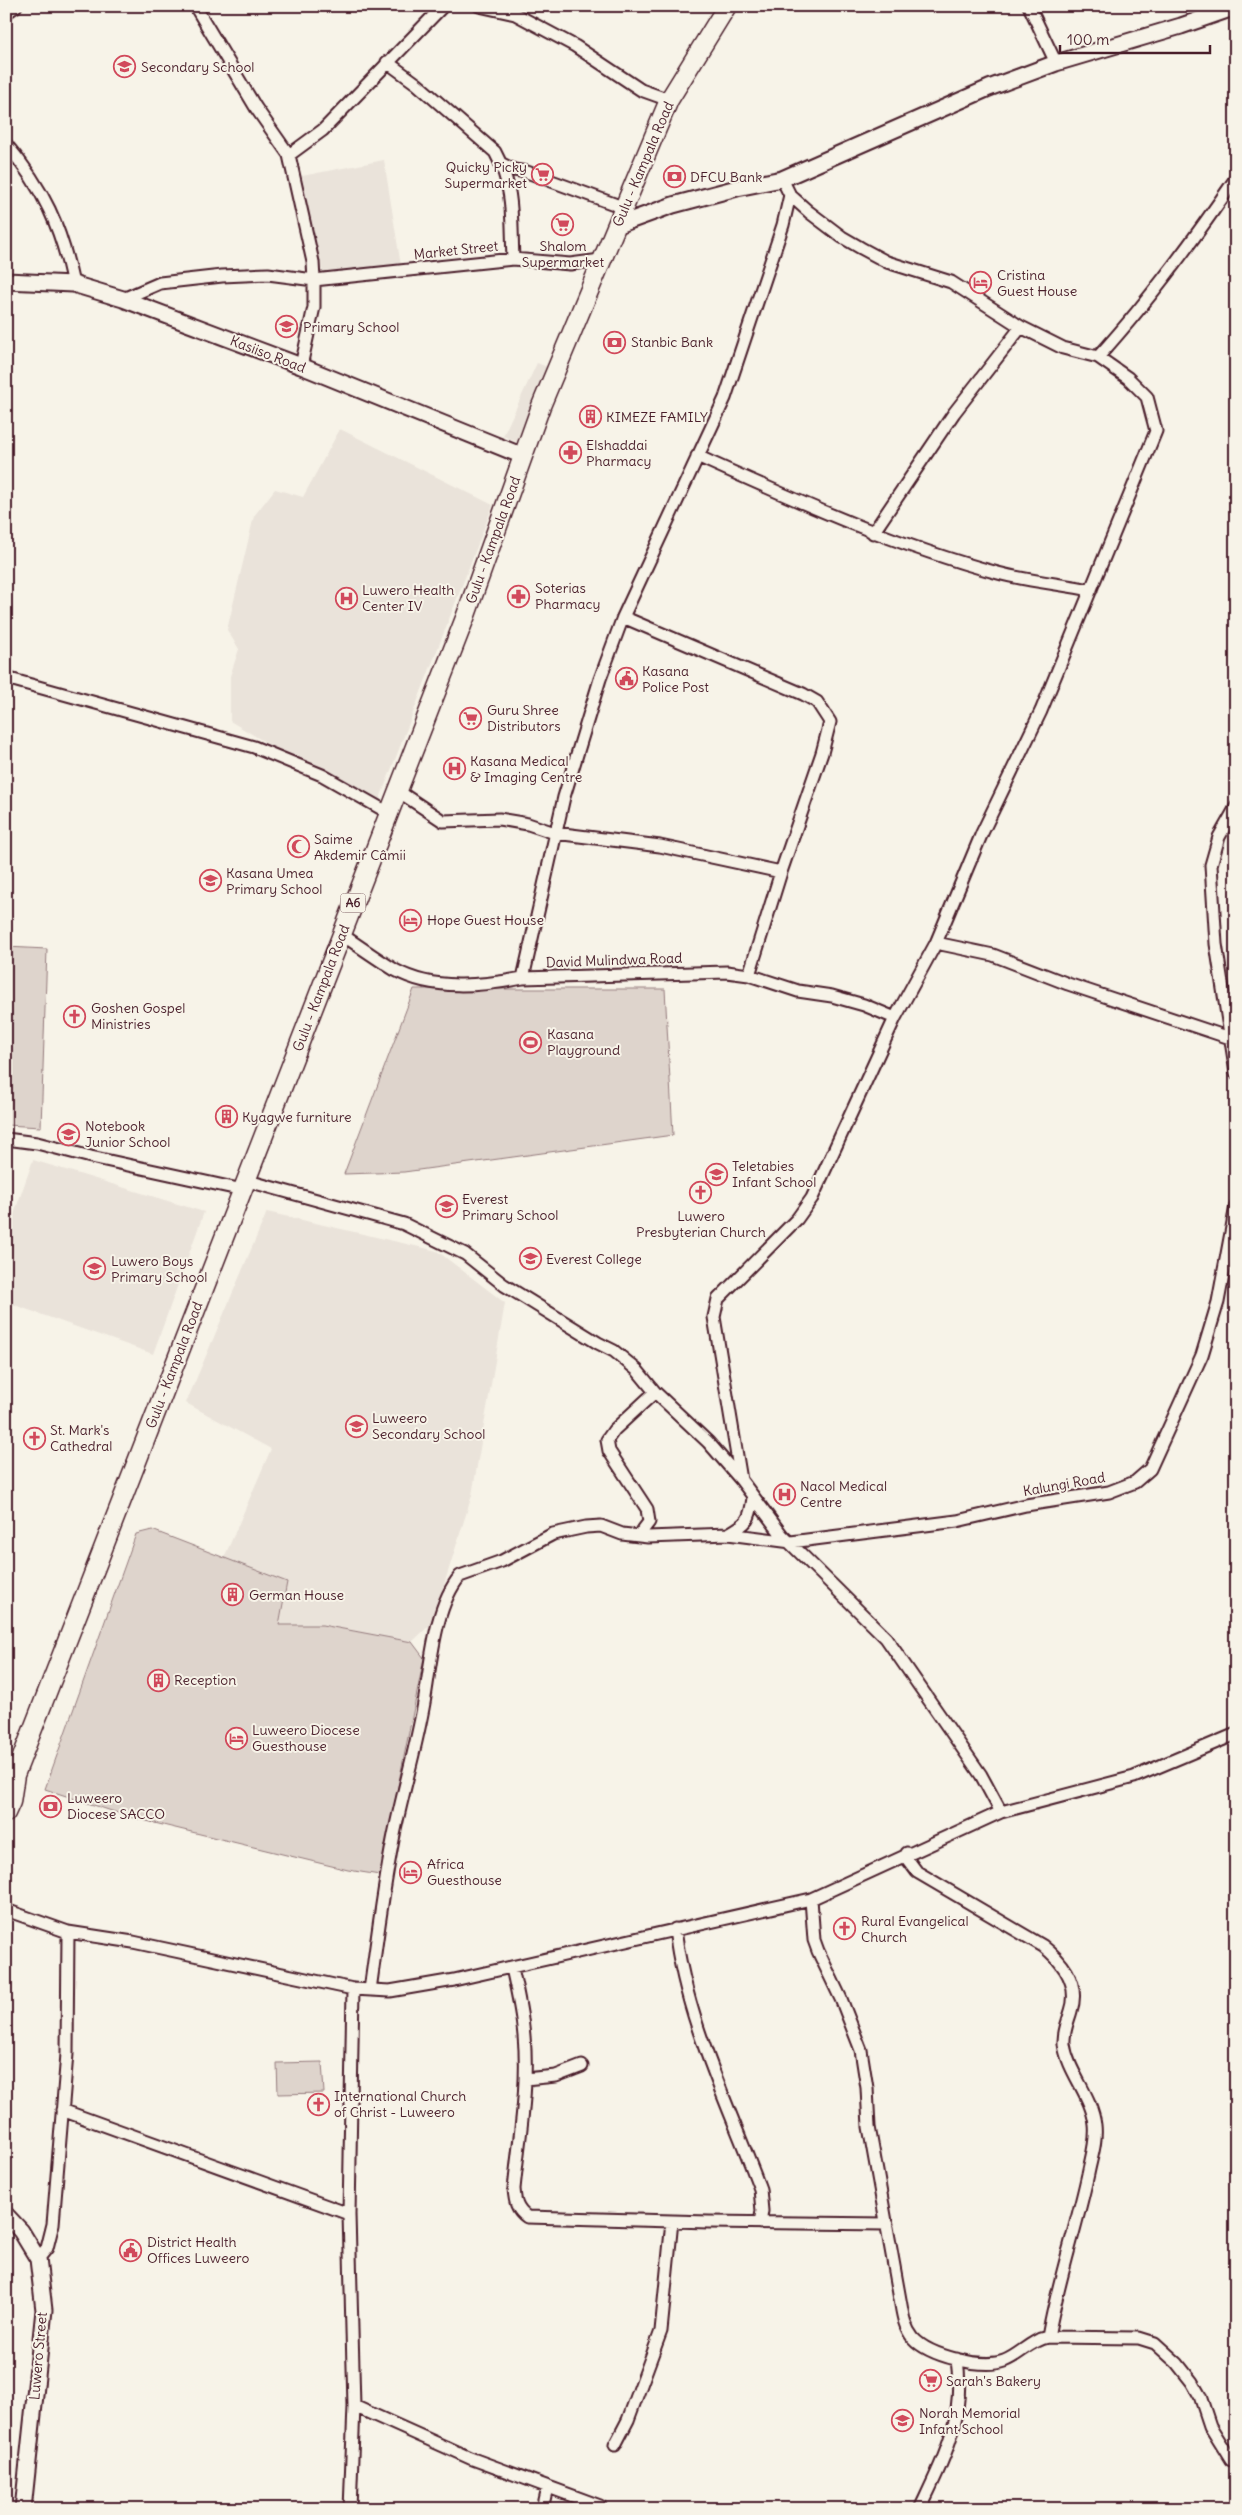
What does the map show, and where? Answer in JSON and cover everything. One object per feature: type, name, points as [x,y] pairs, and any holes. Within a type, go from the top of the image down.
[{"type":"main road","name":"Gulu - Kampala Road","points":[[6,1813],[11,1802],[15,1775],[245,1185],[340,934],[398,791],[498,530],[523,456],[669,100],[727,6]]},
{"type":"main road","points":[[618,225],[673,205],[737,188],[782,179],[989,88],[1056,64],[1236,7]]},
{"type":"main road","name":"Kasiiso Road","points":[[6,281],[73,284],[122,299],[301,366],[523,456]]},
{"type":"main road","name":"Luwero Street","points":[[6,2214],[21,2231],[38,2259],[44,2310],[23,2509]]},
{"type":"street","points":[[6,13],[16,6]]},
{"type":"street","points":[[195,6],[256,108],[289,155],[313,262],[314,307],[301,366]]},
{"type":"street","points":[[289,155],[323,130],[443,6]]},
{"type":"street","points":[[479,6],[515,10],[575,46],[642,90],[669,100]]},
{"type":"street","points":[[1029,6],[1056,64]]},
{"type":"street","points":[[387,62],[480,136],[495,152],[502,164],[512,199],[513,259]]},
{"type":"street","points":[[6,144],[29,171],[45,197],[67,255],[73,284]]},
{"type":"street","points":[[502,164],[625,208]]},
{"type":"street","points":[[1098,357],[1130,322],[1182,255],[1236,178]]},
{"type":"street","points":[[742,1480],[715,1324],[714,1308],[726,1288],[797,1219],[812,1198],[895,1018],[936,944],[982,833],[1041,711],[1156,431],[1147,397],[1128,378],[1098,357],[1062,348],[1020,327],[951,282],[887,262],[861,248],[842,237],[790,195],[782,179]]},
{"type":"street","points":[[523,978],[555,833],[600,679],[623,617],[724,398],[784,225],[790,195]]},
{"type":"street","name":"Market Street","points":[[122,299],[160,283],[222,276],[268,274],[314,280],[513,259],[570,264],[602,260]]},
{"type":"street","points":[[873,532],[954,413],[1020,327]]},
{"type":"street","points":[[697,456],[873,532],[928,552],[1000,573],[1091,590]]},
{"type":"street","points":[[623,617],[803,694],[818,702],[830,722],[822,753],[781,872],[749,975]]},
{"type":"street","points":[[6,678],[254,747],[322,775],[389,813]]},
{"type":"street","points":[[398,791],[443,821],[498,819],[528,824],[555,833],[660,846],[781,872]]},
{"type":"street","points":[[1236,807],[1219,837],[1211,865],[1216,944],[1236,1073]]},
{"type":"street","name":"David Mulindwa Road","points":[[340,934],[396,970],[431,982],[468,985],[523,978],[705,972],[749,975],[798,991],[832,996],[864,1005],[895,1018]]},
{"type":"street","points":[[936,944],[993,955],[1068,984],[1230,1038]]},
{"type":"street","points":[[6,1138],[37,1143],[91,1158],[245,1185],[404,1224],[423,1235],[452,1247],[520,1296],[625,1358],[655,1392],[708,1442],[742,1480],[771,1522],[886,1638],[981,1775],[1001,1812]]},
{"type":"street","name":"Kalungi Road","points":[[370,1990],[384,1888],[424,1704],[436,1630],[456,1581],[464,1574],[491,1566],[553,1534],[601,1526],[622,1534],[639,1536],[728,1534],[791,1542],[958,1521],[1026,1505],[1109,1492],[1136,1482],[1150,1469],[1202,1355],[1218,1302],[1236,1206]]},
{"type":"street","points":[[639,1536],[649,1522],[647,1509],[609,1451],[607,1440],[614,1430],[655,1392]]},
{"type":"street","points":[[728,1534],[750,1518],[754,1498]]},
{"type":"street","points":[[6,1910],[68,1932],[133,1942],[353,1989],[390,1991],[512,1968],[811,1899],[907,1853],[1001,1812],[1134,1777],[1236,1734]]},
{"type":"street","points":[[907,1853],[908,1860],[917,1872],[1043,1946],[1060,1961],[1070,1977],[1074,2001],[1064,2035],[1064,2044],[1068,2060],[1090,2104],[1096,2137],[1083,2199],[1061,2276],[1048,2336]]},
{"type":"street","points":[[811,1899],[814,1940],[841,1999],[861,2050],[867,2088],[869,2127],[905,2325],[914,2339],[921,2344],[978,2365],[1006,2360],[1048,2336],[1139,2338],[1155,2343],[1177,2363],[1192,2382],[1200,2396],[1210,2426],[1231,2460]]},
{"type":"street","points":[[675,1929],[680,1966],[696,2027],[760,2189],[762,2211],[760,2223]]},
{"type":"street","points":[[38,2259],[47,2248],[53,2224],[67,2054],[68,1932]]},
{"type":"street","points":[[512,1968],[520,2004],[524,2038],[525,2079],[514,2188],[515,2201],[522,2213],[527,2217],[887,2224]]},
{"type":"street","points":[[350,2509],[354,2406],[349,2214],[353,1989]]},
{"type":"street","points":[[525,2079],[556,2076],[582,2066]]},
{"type":"street","points":[[62,2110],[349,2214]]},
{"type":"street","points":[[615,2445],[628,2420],[661,2331],[672,2221]]},
{"type":"street","points":[[920,2509],[951,2442],[960,2384],[957,2358]]},
{"type":"street","points":[[960,2384],[978,2365]]},
{"type":"street","points":[[354,2406],[470,2458],[600,2506]]},
{"type":"street","points":[[542,2509],[547,2487]]},
{"type":"shaded area","points":[[384,160],[401,266],[330,275],[325,273],[318,266],[302,176]]},
{"type":"shaded area","points":[[537,363],[550,368],[517,442],[503,436]]},
{"type":"shaded area","name":"Luwero Health Center IV","points":[[340,429],[493,505],[376,809],[230,721],[230,676],[239,649],[227,630],[254,516],[275,489],[303,497]]},
{"type":"shaded area","points":[[6,947],[47,949],[41,1127],[6,1125]]},
{"type":"shaded area","name":"Kasana Playground","points":[[414,989],[665,989],[673,1135],[404,1172],[344,1174]]},
{"type":"shaded area","name":"Luwero Boys Primary School","points":[[33,1160],[204,1212],[153,1354],[6,1302],[6,1237]]},
{"type":"shaded area","name":"Luweero Secondary School","points":[[267,1212],[437,1251],[505,1303],[472,1495],[432,1623],[412,1642],[322,1625],[279,1625],[287,1582],[224,1558],[271,1449],[186,1403]]},
{"type":"shaded area","name":"Luweero Diocese Guesthouse","points":[[152,1530],[287,1582],[279,1625],[322,1625],[412,1642],[424,1658],[380,1875],[348,1870],[130,1817],[45,1789],[136,1534]]},
{"type":"shaded area","points":[[322,2062],[324,2093],[278,2094],[277,2063]]},
{"type":"place","name":"Secondary School","points":[[125,67]]},
{"type":"place","name":"Quicky Picky Supermarket","points":[[543,175]]},
{"type":"place","name":"DFCU Bank","points":[[674,177]]},
{"type":"place","name":"Shalom Supermarket","points":[[563,224]]},
{"type":"place","name":"Cristina Guest House","points":[[981,283]]},
{"type":"place","name":"Primary School","points":[[287,327]]},
{"type":"place","name":"Stanbic Bank","points":[[615,342]]},
{"type":"place","name":"KIMEZE FAMILY","points":[[590,417]]},
{"type":"place","name":"Elshaddai Pharmacy","points":[[570,453]]},
{"type":"place","name":"Soterias Pharmacy","points":[[519,596]]},
{"type":"place","name":"Luwero Health Center IV","points":[[346,598]]},
{"type":"place","name":"Kasana Police Post","points":[[626,679]]},
{"type":"place","name":"Guru Shree Distributors","points":[[471,718]]},
{"type":"place","name":"Kasana Medical & Imaging Centre","points":[[454,769]]},
{"type":"place","name":"Saime Akdemir Câmii","points":[[298,847]]},
{"type":"place","name":"Kasana Umea Primary School","points":[[210,881]]},
{"type":"place","name":"Hope Guest House","points":[[411,920]]},
{"type":"place","name":"Goshen Gospel Ministries","points":[[75,1016]]},
{"type":"place","name":"Kasana Playground","points":[[531,1042]]},
{"type":"place","name":"Kyagwe furniture","points":[[226,1117]]},
{"type":"place","name":"Notebook Junior School","points":[[69,1134]]},
{"type":"place","name":"Teletabies Infant School","points":[[716,1174]]},
{"type":"place","name":"Luwero Presbyterian Church","points":[[701,1193]]},
{"type":"place","name":"Everest Primary School","points":[[446,1207]]},
{"type":"place","name":"Everest College","points":[[530,1259]]},
{"type":"place","name":"Luwero Boys Primary School","points":[[95,1269]]},
{"type":"place","name":"Luweero Secondary School","points":[[356,1426]]},
{"type":"place","name":"St. Mark's Cathedral","points":[[34,1438]]},
{"type":"place","name":"Nacol Medical Centre","points":[[784,1494]]},
{"type":"place","name":"German House","points":[[233,1595]]},
{"type":"place","name":"Reception","points":[[158,1680]]},
{"type":"place","name":"Luweero Diocese Guesthouse","points":[[236,1738]]},
{"type":"place","name":"Luweero Diocese SACCO","points":[[51,1806]]},
{"type":"place","name":"Africa Guesthouse","points":[[411,1872]]},
{"type":"place","name":"Rural Evangelical Church","points":[[845,1929]]},
{"type":"place","name":"International Church of Christ - Luweero","points":[[318,2104]]},
{"type":"place","name":"District Health Offices Luweero","points":[[131,2250]]},
{"type":"place","name":"Sarah's Bakery","points":[[930,2381]]},
{"type":"place","name":"Norah Memorial Infant School","points":[[903,2421]]}]
